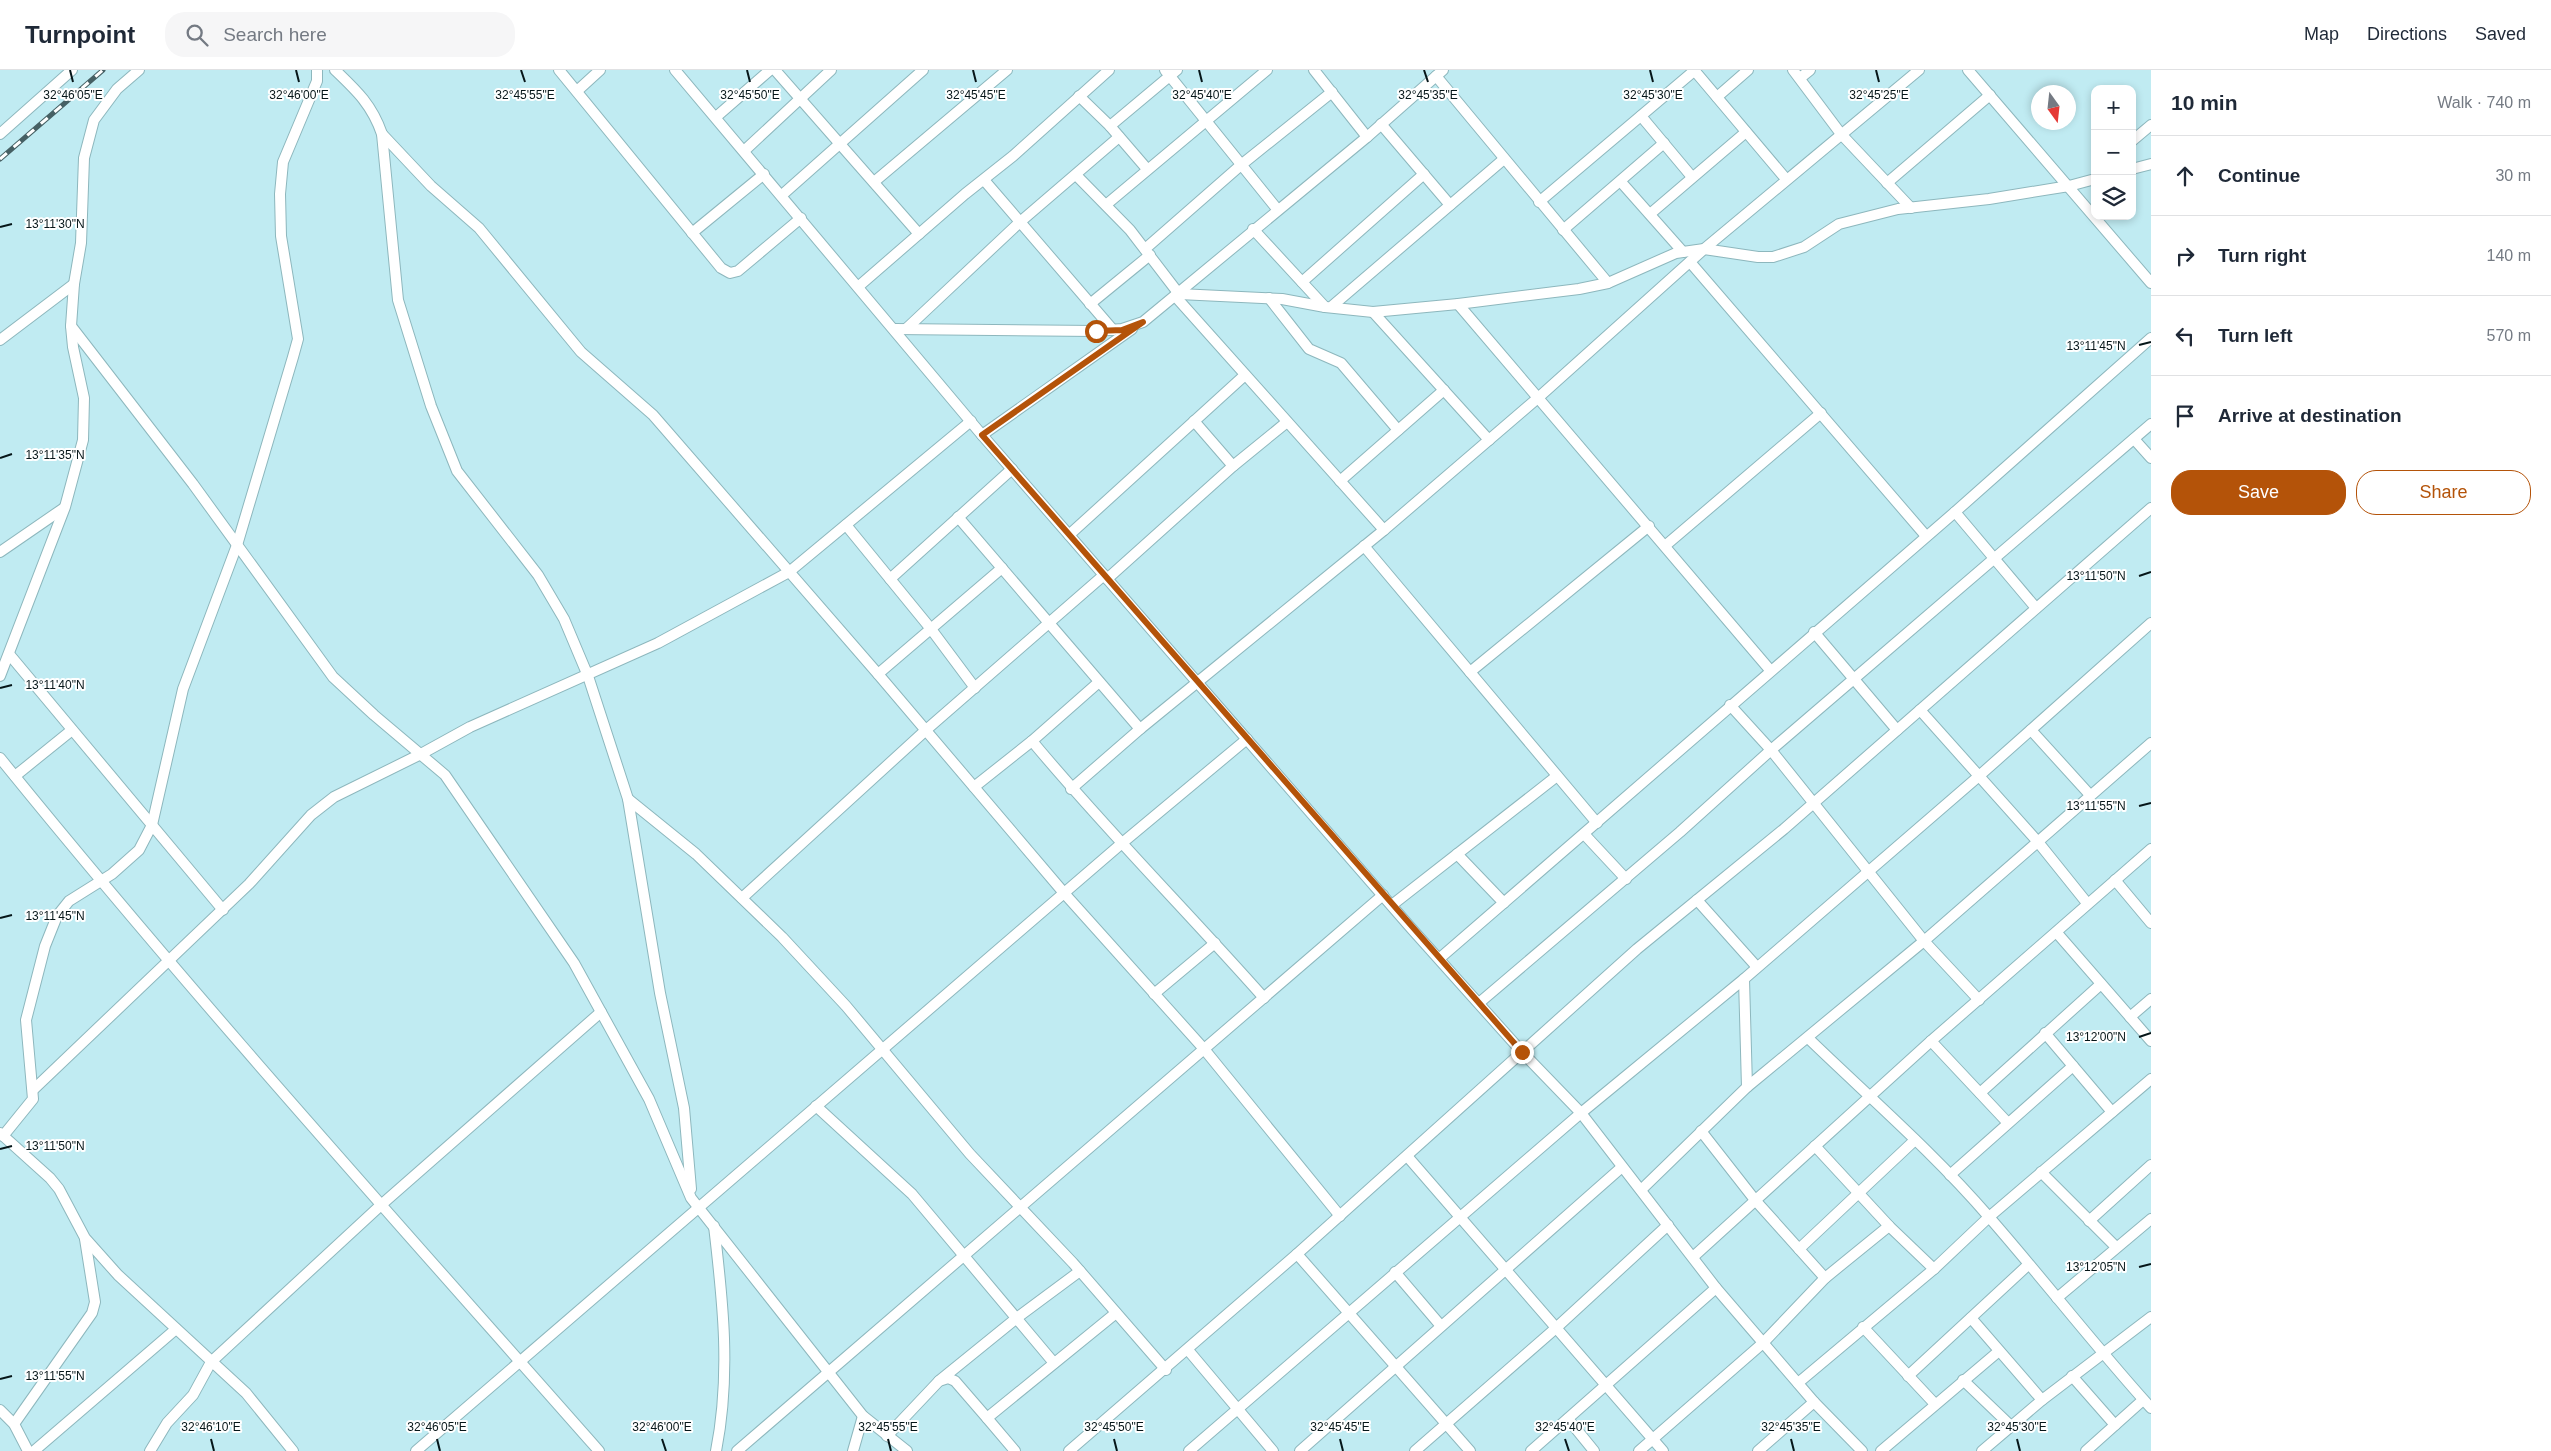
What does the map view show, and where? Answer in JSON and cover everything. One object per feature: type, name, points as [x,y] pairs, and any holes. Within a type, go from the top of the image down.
[{"type":"street","points":[[0,134],[72,70]]},
{"type":"street","points":[[0,676],[64,507],[83,440],[84,398],[73,347],[71,326],[74,284],[82,243],[84,158],[94,120],[117,89],[139,70]]},
{"type":"street","points":[[293,1451],[246,1393],[118,1276],[85,1238],[50,1178],[2,1134],[29,1106],[33,1099],[34,1089],[26,1020],[45,946],[57,916],[69,902],[84,890],[101,882],[140,850],[152,825],[184,689],[237,545],[298,339],[281,236],[280,194],[284,162],[317,81],[318,70]]},
{"type":"street","points":[[335,70],[366,101],[376,115],[382,134],[398,300],[431,406],[458,471],[538,574],[564,619],[588,676],[628,799],[660,993],[684,1108],[691,1198]]},
{"type":"street","points":[[559,70],[721,268],[730,273],[738,271],[801,218]]},
{"type":"street","points":[[577,91],[600,70]]},
{"type":"street","points":[[675,70],[859,286],[982,435],[1383,896],[1522,1052],[1581,1113],[1716,1288],[1814,1402],[1862,1451]]},
{"type":"street","points":[[716,117],[770,70]]},
{"type":"street","points":[[774,70],[919,234]]},
{"type":"street","points":[[744,151],[831,70]]},
{"type":"street","points":[[782,195],[923,70]]},
{"type":"street","points":[[874,182],[1007,70]]},
{"type":"street","points":[[859,286],[984,180],[1109,70]]},
{"type":"street","points":[[1107,204],[1267,70]]},
{"type":"street","points":[[1314,70],[1367,137]]},
{"type":"street","points":[[1539,202],[1694,70],[1786,179]]},
{"type":"street","points":[[1717,97],[1748,70]]},
{"type":"street","points":[[1793,70],[1841,134],[1911,208]]},
{"type":"street","points":[[1800,78],[1810,70]]},
{"type":"street","points":[[1072,789],[1140,729],[1199,683],[1384,530],[1539,397],[1704,249],[1919,70]]},
{"type":"street","points":[[1968,70],[2151,283]]},
{"type":"street","points":[[1110,126],[1171,72],[1206,121],[1277,210]]},
{"type":"street","points":[[982,435],[1143,322],[1253,229],[1367,137],[1440,73],[1504,159],[1608,283]]},
{"type":"street","points":[[1090,304],[1241,164],[1332,92]]},
{"type":"street","points":[[1887,183],[1990,95]]},
{"type":"street","points":[[1079,96],[1110,126],[1147,169]]},
{"type":"street","points":[[1641,116],[1692,177]]},
{"type":"street","points":[[1381,124],[1450,205]]},
{"type":"street","points":[[2136,138],[2151,125]]},
{"type":"street","points":[[1650,214],[1746,132]]},
{"type":"street","points":[[382,134],[431,186],[479,228],[581,352],[652,415],[878,674],[1064,894],[1204,1049],[1340,1216]]},
{"type":"street","points":[[906,329],[1020,222],[1119,137]]},
{"type":"street","points":[[1563,230],[1664,144]]},
{"type":"street","points":[[1328,307],[1504,159]]},
{"type":"street","points":[[2136,168],[2151,164]]},
{"type":"street","points":[[692,233],[764,174]]},
{"type":"street","points":[[1076,174],[1107,204],[1148,252],[1177,295],[1245,375],[1384,530]]},
{"type":"street","points":[[1302,282],[1424,174]]},
{"type":"street","points":[[984,180],[1113,330]]},
{"type":"street","points":[[1177,295],[1269,298],[1373,312],[1579,289],[1608,283],[1651,262],[1683,252],[1704,249],[1758,258],[1773,257],[1804,247],[1839,224],[1911,208],[1989,199],[2069,186],[2090,180]]},
{"type":"street","points":[[1621,182],[1683,252]]},
{"type":"street","points":[[1253,229],[1328,307]]},
{"type":"street","points":[[1690,262],[1926,536]]},
{"type":"street","points":[[0,340],[74,284]]},
{"type":"street","points":[[1269,298],[1309,349],[1342,364],[1398,430]]},
{"type":"street","points":[[1458,304],[1666,545],[1770,670]]},
{"type":"street","points":[[1373,312],[1489,440]]},
{"type":"street","points":[[895,329],[1122,330],[1143,322]]},
{"type":"street","points":[[71,326],[237,545],[333,678],[445,775],[574,963],[649,1099],[691,1198],[863,1416],[907,1451]]},
{"type":"street","points":[[1440,958],[1597,824],[1770,670],[1955,512],[2151,338]]},
{"type":"street","points":[[1069,535],[1245,375]]},
{"type":"street","points":[[1340,481],[1444,390]]},
{"type":"street","points":[[1666,545],[1821,413]]},
{"type":"street","points":[[34,1089],[223,910],[311,815],[334,797],[421,754],[470,727],[588,676],[658,643],[789,572],[971,421]]},
{"type":"street","points":[[1194,421],[1233,466]]},
{"type":"street","points":[[742,898],[926,730],[1233,466],[1287,422]]},
{"type":"street","points":[[1479,1003],[1626,879],[1770,750],[2151,424]]},
{"type":"street","points":[[2134,439],[2151,458]]},
{"type":"street","points":[[890,578],[1012,469]]},
{"type":"street","points":[[0,552],[64,507]]},
{"type":"street","points":[[1075,1449],[1340,1216],[1637,949],[1814,803],[2151,508]]},
{"type":"street","points":[[1955,512],[2036,608]]},
{"type":"street","points":[[958,518],[1140,729]]},
{"type":"street","points":[[846,525],[931,629],[975,688]]},
{"type":"street","points":[[1470,672],[1649,526]]},
{"type":"street","points":[[1364,546],[1597,824]]},
{"type":"street","points":[[878,674],[1002,568]]},
{"type":"street","points":[[1189,1451],[1581,1113],[1744,978],[1979,776],[2151,623]]},
{"type":"street","points":[[1814,632],[1896,730]]},
{"type":"street","points":[[9,654],[223,910]]},
{"type":"street","points":[[974,787],[1032,741],[1099,682]]},
{"type":"street","points":[[1730,705],[1814,803],[1867,872],[1924,941],[1979,1000]]},
{"type":"street","points":[[1920,710],[2038,842],[2087,903]]},
{"type":"street","points":[[15,776],[72,730]]},
{"type":"street","points":[[2031,730],[2090,796]]},
{"type":"street","points":[[416,1451],[1121,844],[1247,739]]},
{"type":"street","points":[[1032,741],[1121,844],[1216,943],[1264,998]]},
{"type":"street","points":[[1641,1190],[1747,1087],[1924,941],[2151,743]]},
{"type":"street","points":[[0,758],[169,962],[599,1451]]},
{"type":"street","points":[[1392,905],[1557,776]]},
{"type":"street","points":[[628,799],[696,854],[782,937],[1019,1208],[1080,1271],[1166,1370]]},
{"type":"street","points":[[1584,834],[1626,879]]},
{"type":"street","points":[[1693,1257],[1931,1041],[2151,849]]},
{"type":"street","points":[[1457,854],[1504,903]]},
{"type":"street","points":[[2115,880],[2151,923]]},
{"type":"street","points":[[737,1451],[1383,896]]},
{"type":"street","points":[[1697,900],[1756,966]]},
{"type":"street","points":[[2057,933],[2151,1041]]},
{"type":"street","points":[[1154,994],[1216,943]]},
{"type":"street","points":[[1744,978],[1747,1087]]},
{"type":"street","points":[[1980,1093],[2102,984]]},
{"type":"street","points":[[2130,1017],[2151,999]]},
{"type":"street","points":[[150,1451],[167,1423],[193,1396],[211,1362],[381,1205],[601,1012]]},
{"type":"street","points":[[2045,1033],[2112,1112]]},
{"type":"street","points":[[1808,1038],[1915,1140],[1989,1217],[2102,1353],[2151,1408]]},
{"type":"street","points":[[1931,1041],[2007,1122]]},
{"type":"street","points":[[1950,1175],[2007,1122],[2073,1066]]},
{"type":"street","points":[[1798,1382],[1934,1269],[1989,1217],[2151,1078]]},
{"type":"street","points":[[816,1106],[912,1194],[1018,1317],[1054,1363]]},
{"type":"street","points":[[1701,1131],[1754,1200],[1825,1278]]},
{"type":"street","points":[[1799,1249],[1915,1140]]},
{"type":"street","points":[[1815,1146],[1889,1226],[1934,1269]]},
{"type":"street","points":[[1407,1156],[1663,1451]]},
{"type":"street","points":[[2090,1221],[2151,1165]]},
{"type":"street","points":[[1300,1451],[1622,1167]]},
{"type":"street","points":[[2042,1172],[2116,1247]]},
{"type":"street","points":[[2057,1298],[2151,1218]]},
{"type":"street","points":[[714,1225],[725,1316],[723,1417],[716,1451]]},
{"type":"street","points":[[1415,1451],[1556,1328],[1668,1225]]},
{"type":"street","points":[[1638,1451],[1763,1343],[1825,1278],[1889,1226]]},
{"type":"street","points":[[14,1424],[92,1313],[95,1302],[85,1238]]},
{"type":"street","points":[[1297,1254],[1470,1451]]},
{"type":"street","points":[[1908,1376],[2028,1265]]},
{"type":"street","points":[[887,1436],[939,1381],[1018,1317],[1080,1271]]},
{"type":"street","points":[[1396,1272],[1441,1326]]},
{"type":"street","points":[[1531,1451],[1716,1288]]},
{"type":"street","points":[[987,1418],[1116,1313]]},
{"type":"street","points":[[1982,1451],[2072,1376],[2151,1317]]},
{"type":"street","points":[[1971,1318],[2042,1400]]},
{"type":"street","points":[[1863,1327],[1934,1403]]},
{"type":"street","points":[[34,1451],[176,1329]]},
{"type":"street","points":[[1188,1350],[1237,1410],[1274,1451]]},
{"type":"street","points":[[1881,1451],[1934,1403],[1999,1351]]},
{"type":"street","points":[[2072,1376],[2115,1425]]},
{"type":"street","points":[[939,1381],[948,1378],[955,1381],[1015,1451]]},
{"type":"street","points":[[1964,1380],[2011,1426]]},
{"type":"street","points":[[2086,1451],[2143,1400]]},
{"type":"street","points":[[1758,1451],[1814,1402]]},
{"type":"street","points":[[0,1410],[14,1424],[28,1451]]},
{"type":"street","points":[[853,1451],[863,1416]]},
{"type":"street","points":[[1568,1419],[1594,1451]]},
{"type":"railway","points":[[0,159],[103,70]]},
{"type":"route","points":[[1096,331],[1122,330],[1143,322],[982,435],[1411,928],[1440,958],[1522,1052]]}]
